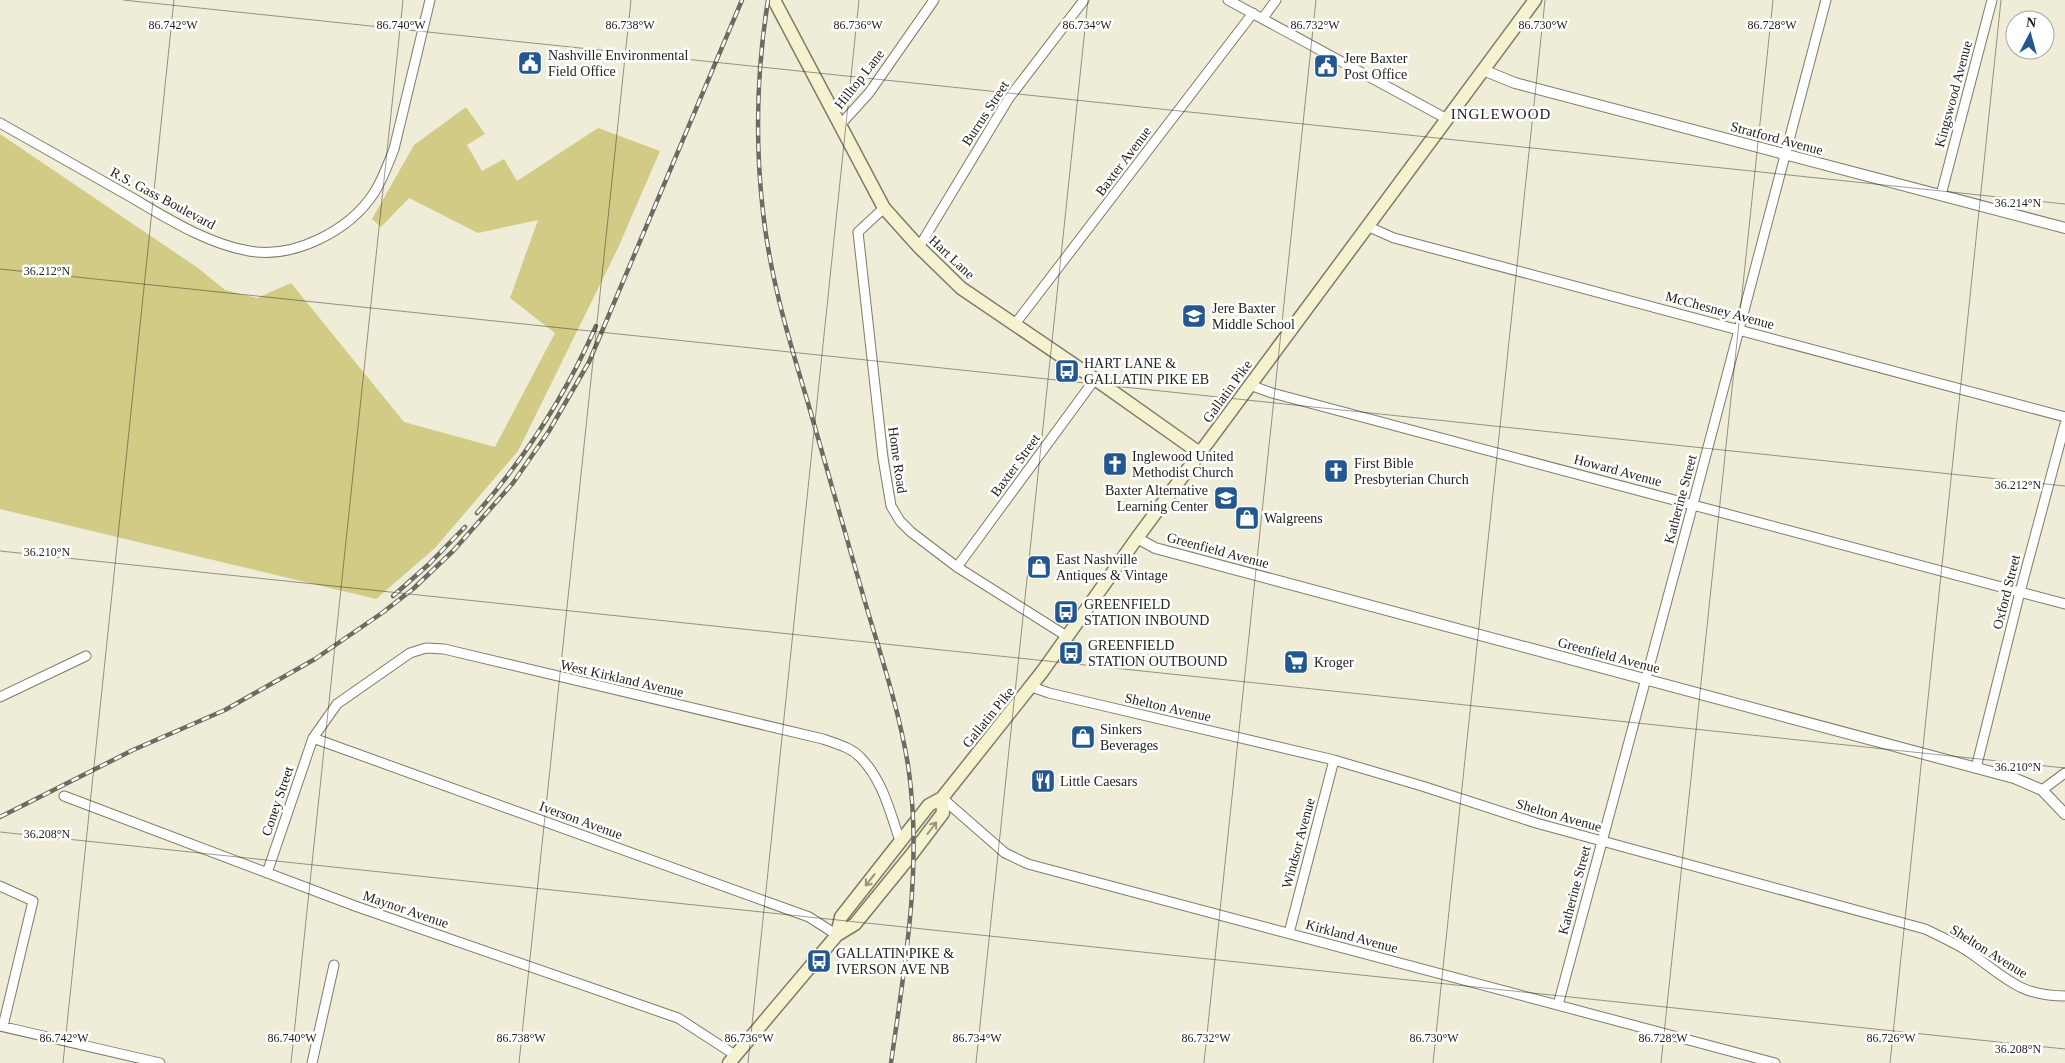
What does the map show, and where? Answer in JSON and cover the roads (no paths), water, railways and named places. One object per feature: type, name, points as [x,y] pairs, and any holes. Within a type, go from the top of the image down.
[{"type":"main road","name":"Hart Lane","points":[[774,0],[884,208],[919,247],[961,288],[1096,379],[1200,454]]},
{"type":"main road","name":"Gallatin Pike","points":[[837,935],[841,917],[900,841],[929,805],[942,798],[1032,687],[1250,385],[1369,227],[1535,0]]},
{"type":"main road","name":"Gallatin Pike","points":[[732,1059],[837,935],[855,924],[912,854],[943,813],[942,798]]},
{"type":"street","name":"R.S. Gass Boulevard","points":[[0,123],[196,234],[250,252],[276,252],[303,246],[329,234],[354,217],[373,195],[386,172],[394,149],[430,0]]},
{"type":"street","name":"Hilltop Lane","points":[[840,125],[869,93],[934,0]]},
{"type":"street","name":"Burrus Street","points":[[919,247],[1010,98],[1084,0]]},
{"type":"street","points":[[1228,0],[1447,119]]},
{"type":"street","points":[[1263,18],[1276,0]]},
{"type":"street","name":"Katherine Street","points":[[1558,1005],[1694,504],[1826,0]]},
{"type":"street","name":"Kingswood Avenue","points":[[1941,195],[1992,0]]},
{"type":"street","name":"Baxter Avenue","points":[[1015,324],[1253,14]]},
{"type":"street","name":"Stratford Avenue","points":[[1483,70],[1515,83],[2065,228]]},
{"type":"street","name":"Home Road","points":[[884,208],[858,232],[886,480],[891,506],[900,521],[957,567],[1068,637]]},
{"type":"street","name":"McChesney Avenue","points":[[1369,227],[1394,238],[2065,417]]},
{"type":"street","name":"Baxter Street","points":[[957,567],[1096,379]]},
{"type":"street","name":"Howard Avenue","points":[[1250,385],[1291,398],[2065,604]]},
{"type":"street","name":"Oxford Street","points":[[1976,768],[2065,424]]},
{"type":"street","name":"Greenfield Avenue","points":[[1138,538],[1155,548],[2014,778],[2042,790],[2065,814]]},
{"type":"street","name":"West Kirkland Avenue","points":[[313,738],[337,704],[410,653],[426,648],[444,649],[823,739],[844,746],[860,757],[882,786],[900,841]]},
{"type":"street","points":[[0,697],[86,656]]},
{"type":"street","name":"Shelton Avenue","points":[[1032,687],[1049,693],[1334,760],[1536,823],[1925,930],[1946,938],[1969,952],[2008,982],[2038,994],[2065,996]]},
{"type":"street","name":"Coney Street","points":[[267,873],[313,738]]},
{"type":"street","name":"Iverson Avenue","points":[[313,738],[809,917],[837,935]]},
{"type":"street","name":"Windsor Avenue","points":[[1289,933],[1334,760]]},
{"type":"street","points":[[2042,790],[2065,773]]},
{"type":"street","name":"Maynor Avenue","points":[[64,796],[365,910],[678,1018],[732,1059]]},
{"type":"street","name":"Kirkland Avenue","points":[[942,798],[1005,853],[1028,864],[1775,1063]]},
{"type":"street","points":[[0,886],[33,901],[2,1026],[160,1063]]},
{"type":"street","points":[[312,1063],[334,965]]},
{"type":"railway","points":[[0,817],[133,750],[225,710],[315,659],[382,613],[413,589],[454,550],[513,483],[549,431],[589,362],[742,0]]},
{"type":"railway","points":[[768,0],[761,52],[758,132],[760,186],[770,260],[787,332],[889,683],[908,765],[914,840],[913,877],[906,952],[891,1063]]},
{"type":"railway","points":[[477,513],[528,448],[558,401],[596,326]]},
{"type":"railway","points":[[393,596],[428,565],[465,527]]},
{"type":"place","name":"Nashville Environmental Field Office","points":[[530,63]]},
{"type":"place","name":"Jere Baxter Post Office","points":[[1326,66]]},
{"type":"place","name":"Jere Baxter Middle School","points":[[1194,316]]},
{"type":"place","name":"HART LANE & GALLATIN PIKE EB","points":[[1067,371]]},
{"type":"place","name":"Inglewood United Methodist Church","points":[[1115,464]]},
{"type":"place","name":"First Bible Presbyterian Church","points":[[1336,471]]},
{"type":"place","name":"Baxter Alternative Learning Center","points":[[1226,498]]},
{"type":"place","name":"Walgreens","points":[[1247,518]]},
{"type":"place","name":"East Nashville Antiques & Vintage","points":[[1039,567]]},
{"type":"place","name":"GREENFIELD STATION INBOUND","points":[[1066,612]]},
{"type":"place","name":"GREENFIELD STATION OUTBOUND","points":[[1071,653]]},
{"type":"place","name":"Kroger","points":[[1296,662]]},
{"type":"place","name":"Sinkers Beverages","points":[[1083,737]]},
{"type":"place","name":"Little Caesars","points":[[1043,781]]},
{"type":"place","name":"GALLATIN PIKE & IVERSON AVE NB","points":[[819,961]]},
{"type":"district","name":"INGLEWOOD","points":[[1501,114]]}]
